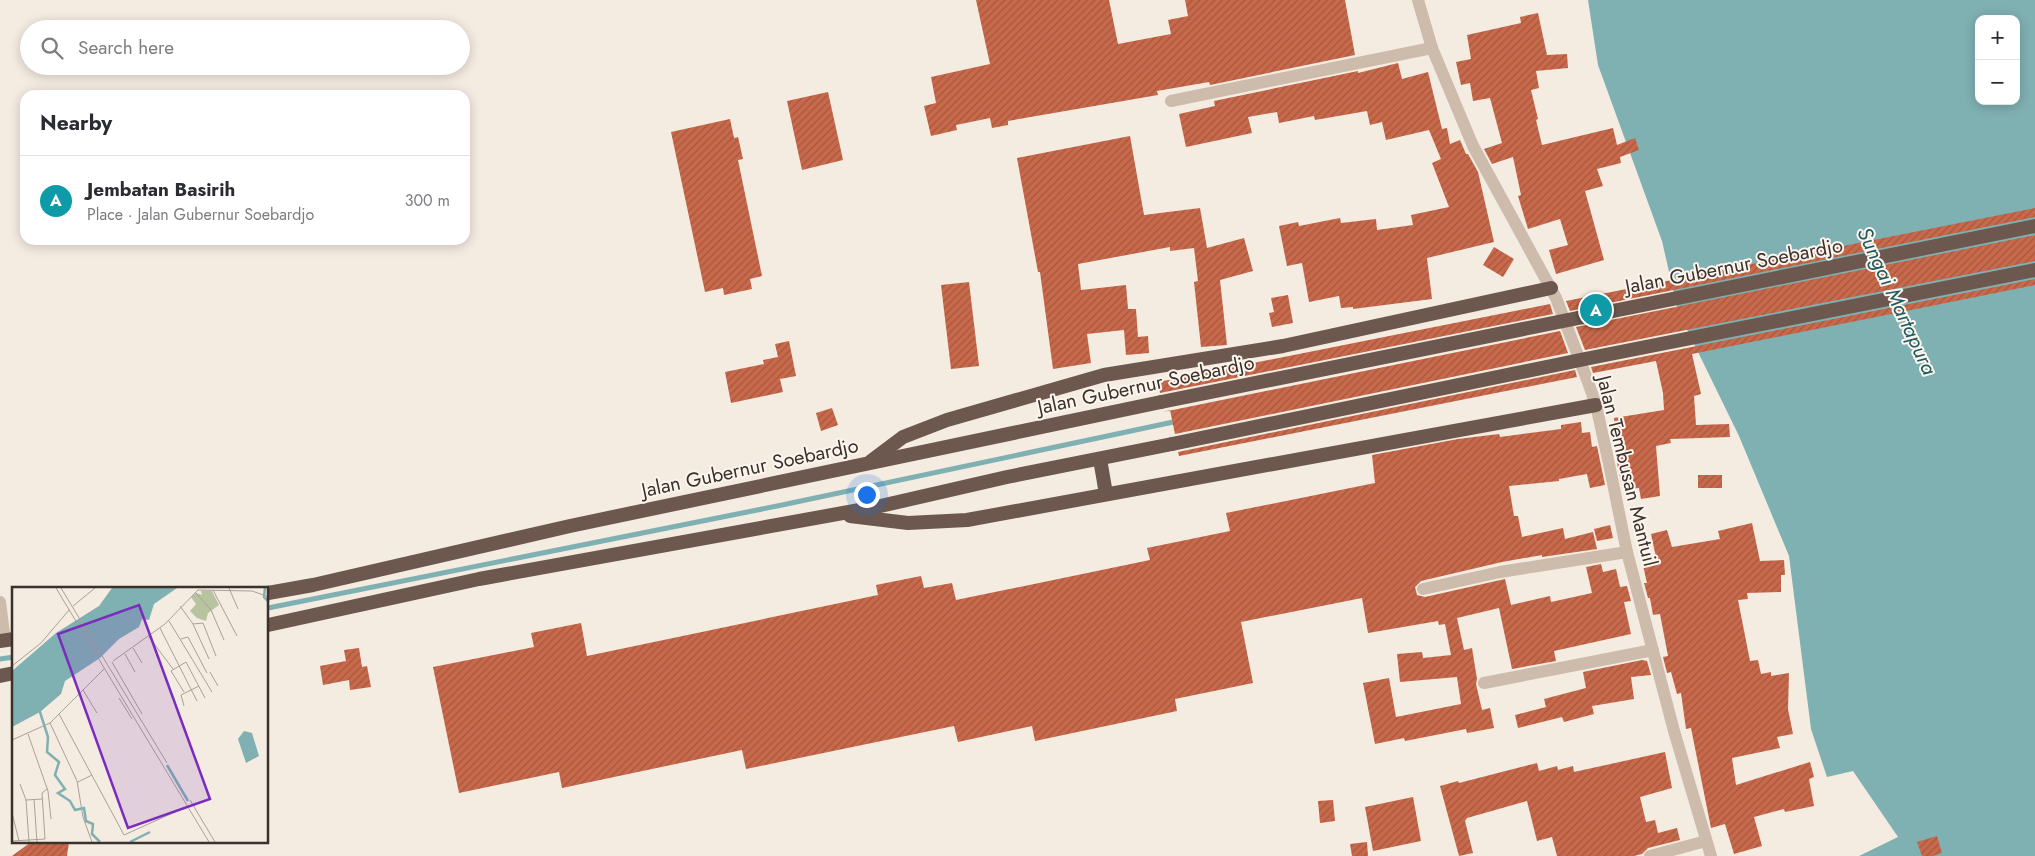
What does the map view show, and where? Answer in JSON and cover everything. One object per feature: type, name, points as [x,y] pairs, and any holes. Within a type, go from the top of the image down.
[{"type":"highway","name":"Jalan Gubernur Soebardjo","points":[[269,593],[322,583],[570,526],[1161,402],[2035,226]]},
{"type":"highway","points":[[269,625],[479,579],[876,507],[998,479],[1585,359],[2035,270]]},
{"type":"highway","points":[[866,464],[902,437],[947,420],[1104,375],[1283,346],[1551,288]]},
{"type":"highway","points":[[835,514],[908,523],[967,520],[1596,404]]},
{"type":"highway","points":[[1100,459],[1106,494]]},
{"type":"street","name":"Jalan Tembusan Mantuil","points":[[1418,0],[1432,48],[1473,146],[1556,298],[1596,404],[1627,552],[1711,856]]},
{"type":"street","points":[[1170,101],[1432,48]]},
{"type":"street","points":[[1423,589],[1500,572],[1627,552]]},
{"type":"street","points":[[0,602],[6,640]]},
{"type":"street","points":[[1484,683],[1653,650]]},
{"type":"street","points":[[1650,856],[1706,841]]},
{"type":"water","name":"Sungai Martapura","points":[[1588,0],[2035,0],[2035,856],[1859,856],[1898,837],[1853,771],[1827,777],[1811,729],[1789,556],[1739,436],[1678,311],[1662,241],[1598,65]]},
{"type":"building","points":[[976,0],[1109,0],[1118,44],[1171,34],[1168,20],[1188,16],[1185,0],[1345,0],[1355,55],[1210,85],[1209,82],[1157,91],[1158,95],[1008,121],[1008,125],[992,128],[990,118],[956,125],[957,130],[931,136],[924,106],[936,103],[931,77],[990,64]]},
{"type":"building","points":[[1538,13],[1547,55],[1567,54],[1568,68],[1536,71],[1539,88],[1531,90],[1542,145],[1613,128],[1617,145],[1635,138],[1639,150],[1620,157],[1621,163],[1597,169],[1603,186],[1585,191],[1604,260],[1556,274],[1549,250],[1568,245],[1560,219],[1528,229],[1518,196],[1521,195],[1513,157],[1492,164],[1484,149],[1502,143],[1490,98],[1473,101],[1470,83],[1461,85],[1456,62],[1471,59],[1467,35],[1521,23],[1520,17]]},
{"type":"building","points":[[1398,63],[1402,79],[1428,72],[1442,129],[1447,128],[1450,144],[1460,140],[1466,154],[1468,154],[1478,172],[1494,242],[1427,258],[1432,299],[1353,309],[1353,307],[1341,308],[1339,296],[1309,302],[1302,263],[1287,266],[1279,226],[1298,222],[1299,226],[1340,218],[1341,223],[1376,219],[1377,230],[1413,225],[1411,215],[1449,207],[1432,163],[1441,159],[1429,130],[1386,140],[1382,122],[1370,125],[1367,111],[1315,120],[1314,116],[1279,123],[1277,112],[1248,117],[1252,133],[1186,147],[1179,114],[1215,106],[1214,101],[1358,71],[1358,73]]},
{"type":"building","points":[[828,92],[843,160],[802,170],[787,101]]},
{"type":"building","points":[[730,119],[734,138],[738,137],[743,159],[738,160],[762,276],[750,279],[752,289],[724,295],[723,288],[705,292],[671,132]]},
{"type":"building","points":[[1130,136],[1144,215],[1200,208],[1207,248],[1244,238],[1253,271],[1220,280],[1227,345],[1201,347],[1194,282],[1198,281],[1194,248],[1170,251],[1170,247],[1078,264],[1081,290],[1126,285],[1128,309],[1136,309],[1138,337],[1148,336],[1149,353],[1126,355],[1124,330],[1087,334],[1091,363],[1053,369],[1040,272],[1038,272],[1017,158]]},
{"type":"building","points":[[2035,208],[2035,217],[1570,311],[1566,301]]},
{"type":"building","points":[[2035,235],[2035,261],[1585,350],[1576,327]]},
{"type":"building","points":[[1494,247],[1514,259],[1503,277],[1483,265]]},
{"type":"building","points":[[2035,279],[2035,285],[1692,354],[1701,394],[1694,396],[1696,425],[1729,424],[1730,437],[1670,439],[1671,443],[1656,446],[1660,496],[1641,499],[1639,488],[1626,489],[1625,482],[1621,482],[1613,444],[1617,443],[1614,418],[1664,410],[1663,393],[1656,361],[1593,373],[1591,367]]},
{"type":"building","points":[[969,282],[979,366],[951,369],[941,285]]},
{"type":"building","points":[[1288,295],[1293,323],[1272,327],[1269,313],[1274,312],[1271,298]]},
{"type":"building","points":[[1550,304],[1553,314],[1160,393],[1158,382]]},
{"type":"building","points":[[1560,331],[1568,353],[1175,434],[1170,411]]},
{"type":"building","points":[[789,341],[796,376],[780,379],[783,392],[731,403],[725,372],[764,364],[763,360],[778,357],[775,344]]},
{"type":"building","points":[[1575,370],[1577,377],[1179,456],[1178,452]]},
{"type":"building","points":[[832,408],[838,425],[821,431],[816,413]]},
{"type":"building","points":[[1581,422],[1582,433],[1590,432],[1592,447],[1597,446],[1605,485],[1590,488],[1587,474],[1559,479],[1559,481],[1509,486],[1514,516],[1518,516],[1522,537],[1563,528],[1565,539],[1593,532],[1597,549],[1542,557],[1542,555],[1502,562],[1421,581],[1415,587],[1417,595],[1425,597],[1505,579],[1511,605],[1550,596],[1551,602],[1592,593],[1586,567],[1601,564],[1603,572],[1616,569],[1620,587],[1627,586],[1631,601],[1624,602],[1631,634],[1554,651],[1556,661],[1512,669],[1499,608],[1457,618],[1464,650],[1472,648],[1477,679],[1476,684],[1482,710],[1490,708],[1494,728],[1467,733],[1466,729],[1405,741],[1404,738],[1375,744],[1363,683],[1389,678],[1396,717],[1461,704],[1457,677],[1400,682],[1397,654],[1422,652],[1423,658],[1451,655],[1445,624],[1439,625],[1438,621],[1368,633],[1362,598],[1241,622],[1253,683],[1175,699],[1177,711],[1035,741],[1032,726],[958,742],[954,726],[746,769],[742,750],[562,788],[559,772],[459,793],[433,667],[534,647],[531,633],[581,623],[587,656],[878,595],[876,585],[921,576],[924,588],[952,583],[956,600],[1150,560],[1147,548],[1230,531],[1226,513],[1375,483],[1372,455],[1458,439],[1499,434],[1500,437],[1561,429],[1561,425]]},
{"type":"building","points":[[1698,475],[1722,475],[1722,488],[1698,488]]},
{"type":"building","points":[[1752,523],[1760,561],[1784,560],[1785,575],[1781,575],[1781,592],[1747,593],[1748,599],[1738,600],[1750,661],[1758,660],[1761,674],[1771,672],[1771,676],[1789,673],[1788,709],[1793,734],[1777,737],[1780,748],[1732,758],[1736,785],[1810,762],[1814,777],[1809,779],[1814,806],[1785,812],[1784,809],[1754,817],[1762,846],[1734,854],[1725,824],[1711,828],[1691,728],[1686,729],[1681,693],[1677,694],[1671,672],[1667,673],[1663,657],[1668,656],[1660,614],[1653,615],[1650,598],[1648,598],[1644,583],[1647,583],[1642,561],[1656,557],[1651,534],[1667,530],[1672,547],[1720,539],[1718,531]]},
{"type":"building","points":[[1610,525],[1613,538],[1597,541],[1594,529]]},
{"type":"building","points":[[359,648],[362,667],[367,666],[371,687],[350,690],[349,680],[323,685],[320,666],[346,661],[344,650]]},
{"type":"building","points":[[1642,660],[1647,661],[1651,675],[1631,677],[1634,699],[1592,706],[1594,714],[1564,722],[1562,717],[1518,728],[1515,715],[1546,707],[1544,699],[1586,688],[1583,672]]},
{"type":"building","points":[[1665,752],[1672,788],[1640,797],[1646,822],[1655,820],[1658,833],[1677,828],[1680,840],[1648,848],[1642,854],[1634,856],[1557,856],[1552,837],[1537,841],[1527,801],[1467,818],[1465,821],[1473,853],[1459,856],[1440,786],[1537,763],[1539,771],[1557,766],[1558,770],[1573,766],[1574,772]]},
{"type":"building","points":[[1413,797],[1421,841],[1373,851],[1365,807]]},
{"type":"building","points":[[1333,800],[1335,821],[1320,823],[1318,801]]},
{"type":"building","points":[[1937,836],[1942,853],[1933,856],[1922,856],[1917,842]]},
{"type":"building","points":[[1367,842],[1368,856],[1352,856],[1350,844]]},
{"type":"building","points":[[28,844],[69,844],[67,856],[12,856]]},
{"type":"waterway","points":[[269,608],[782,505],[1178,421]]},
{"type":"waterway","points":[[0,659],[12,657]]},
{"type":"place","name":"Jembatan Basirih","points":[[1596,310]]}]
